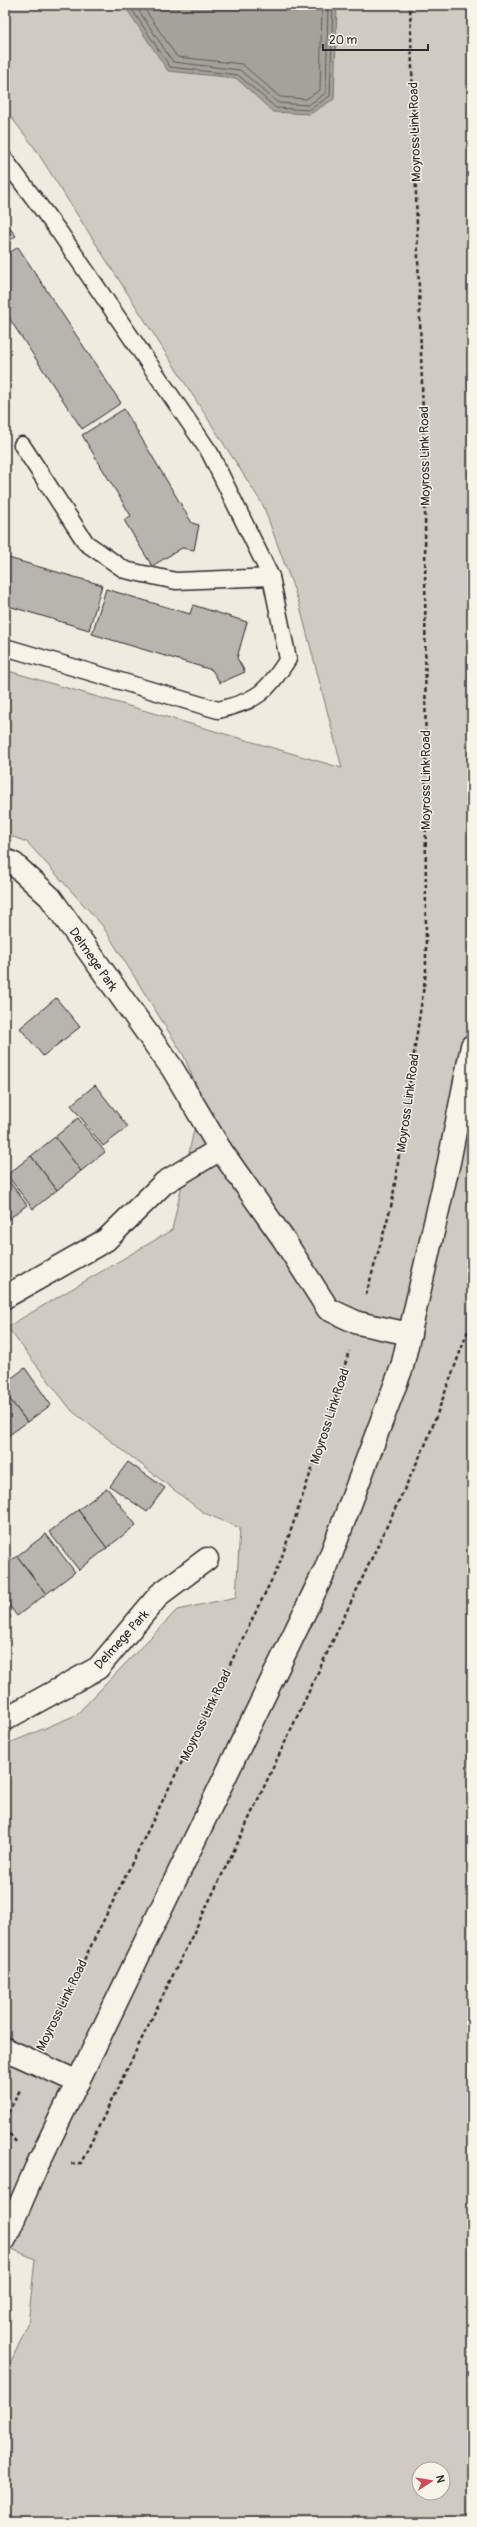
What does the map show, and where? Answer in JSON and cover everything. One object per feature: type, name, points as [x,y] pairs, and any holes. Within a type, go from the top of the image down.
[{"type":"street","name":"Delmege Park","points":[[5,860],[14,864],[50,897],[172,1068],[220,1149],[284,1240],[328,1309],[358,1323],[410,1334]]},
{"type":"street","points":[[5,2239],[36,2168],[326,1568],[402,1367],[472,1046]]},
{"type":"street","points":[[5,1296],[106,1240],[164,1182],[220,1149]]},
{"type":"street","name":"Delmege Park","points":[[5,1719],[98,1668],[160,1594],[207,1559]]},
{"type":"street","points":[[5,2049],[78,2082]]},
{"type":"lane","points":[[5,160],[60,233],[210,453],[271,577],[288,659],[272,685],[245,704],[218,710],[5,647]]},
{"type":"lane","points":[[22,445],[86,543],[125,570],[176,581],[271,577]]},
{"type":"path","name":"Moyross Link Road","points":[[5,2120],[279,1565],[331,1413],[392,1203],[426,972],[425,479],[410,5]]},
{"type":"path","points":[[36,2168],[80,2163],[238,1842],[427,1441],[472,1320]]},
{"type":"shaded area","points":[[5,5],[472,5],[472,2522],[5,2522],[5,2374],[28,2325],[35,2259],[5,2246],[5,1745],[76,1715],[177,1610],[236,1597],[240,1528],[204,1513],[72,1411],[7,1327],[172,1230],[201,1098],[184,1056],[102,925],[27,842],[5,834],[5,670],[342,768],[299,603],[263,505],[34,147],[5,109]]},
{"type":"water","points":[[124,5],[337,5],[334,99],[310,114],[273,112],[236,78],[168,71]]},
{"type":"building","points":[[5,222],[16,236],[5,244]]},
{"type":"building","points":[[18,247],[121,403],[82,429],[5,312],[5,256]]},
{"type":"building","points":[[124,409],[192,523],[199,525],[194,550],[182,548],[152,566],[124,520],[131,516],[82,435]]},
{"type":"building","points":[[5,557],[102,585],[89,630],[5,605]]},
{"type":"building","points":[[106,589],[190,614],[193,605],[247,622],[237,658],[245,672],[220,683],[212,670],[92,634]]},
{"type":"building","points":[[56,998],[80,1027],[43,1056],[20,1028]]},
{"type":"building","points":[[95,1085],[128,1127],[103,1146],[71,1105]]},
{"type":"building","points":[[78,1118],[105,1152],[81,1171],[55,1137]]},
{"type":"building","points":[[55,1137],[81,1171],[57,1190],[31,1156]]},
{"type":"building","points":[[31,1156],[57,1190],[33,1209],[7,1175]]},
{"type":"building","points":[[5,1176],[27,1205],[5,1222]]},
{"type":"building","points":[[25,1368],[51,1405],[27,1422],[5,1393],[5,1383]]},
{"type":"building","points":[[5,1393],[27,1422],[5,1438]]},
{"type":"building","points":[[128,1462],[165,1488],[147,1512],[110,1486]]},
{"type":"building","points":[[107,1488],[136,1525],[107,1548],[78,1510]]},
{"type":"building","points":[[78,1510],[107,1548],[79,1570],[49,1532]]},
{"type":"building","points":[[46,1534],[75,1572],[46,1594],[17,1556]]},
{"type":"building","points":[[17,1556],[46,1594],[17,1616],[5,1600],[5,1565]]},
{"type":"building","points":[[5,1609],[11,1617],[5,1621]]}]
